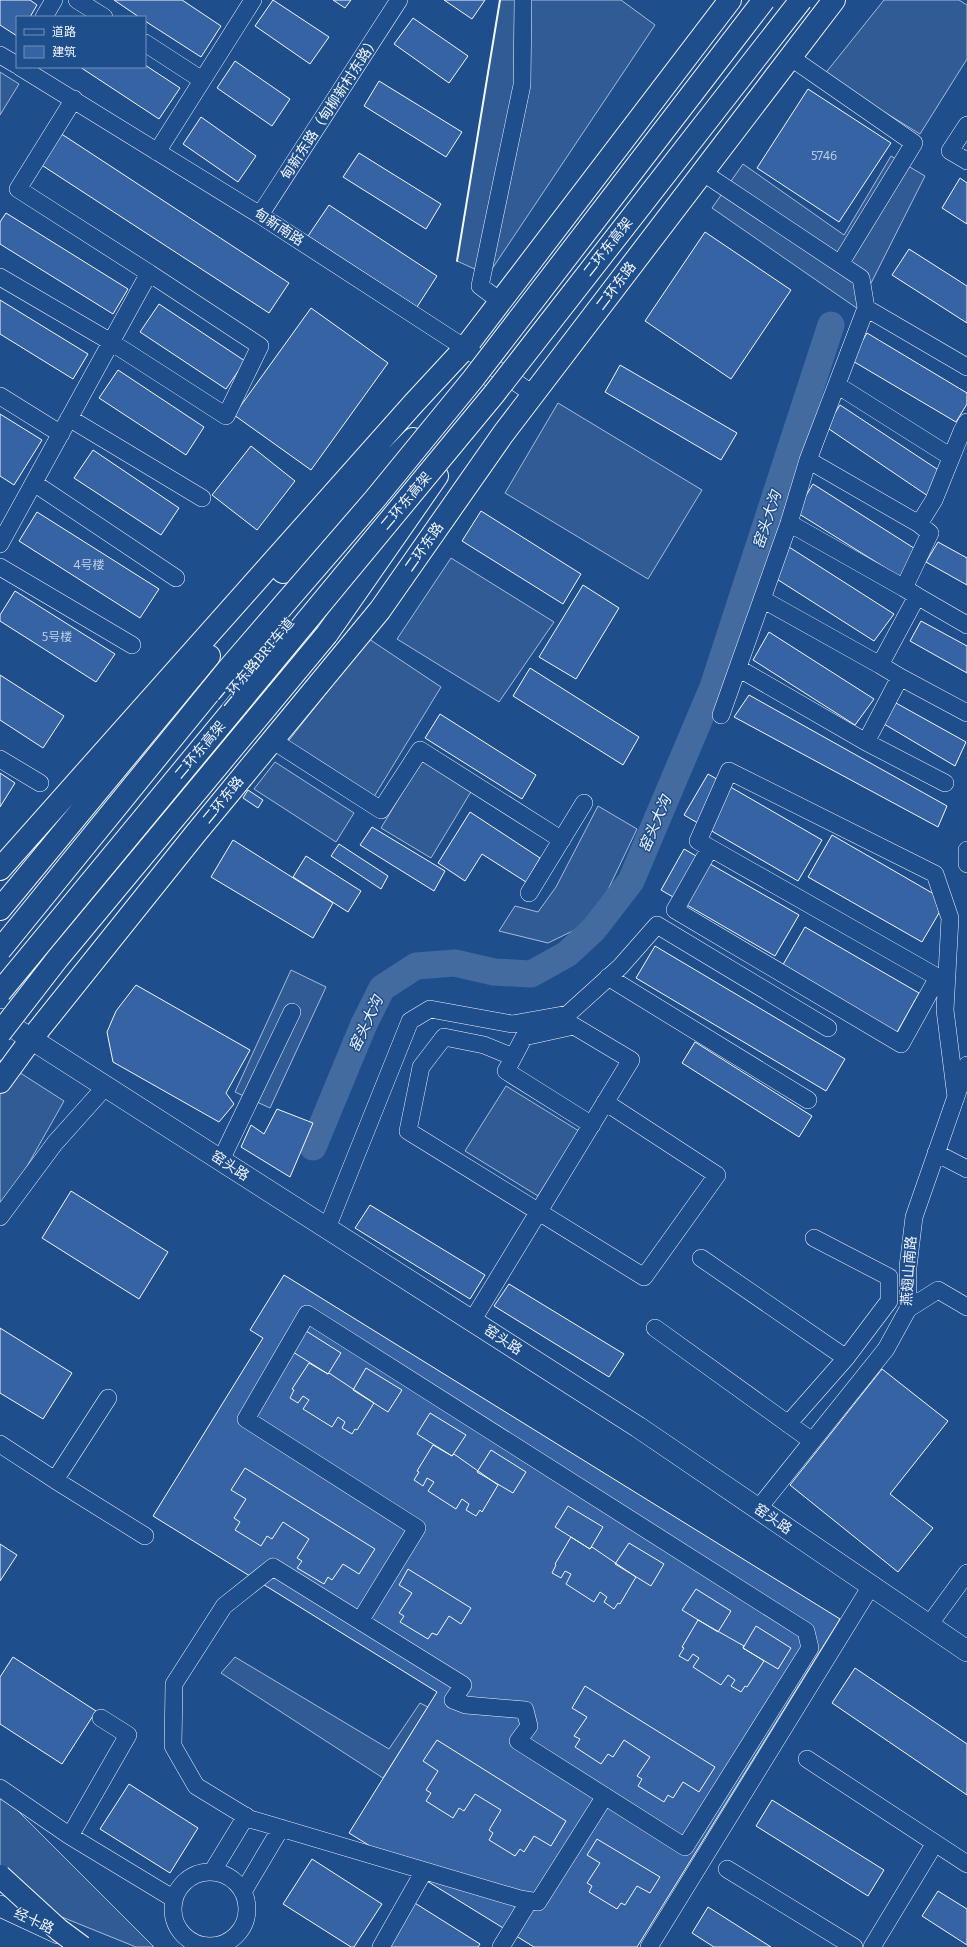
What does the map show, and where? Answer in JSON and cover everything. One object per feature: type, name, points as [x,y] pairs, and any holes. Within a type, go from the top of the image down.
[{"type":"highway","points":[[0,869],[414,402],[465,348],[730,0]]},
{"type":"highway","name":"二环东高架","points":[[0,950],[230,667],[375,499],[482,389],[764,0]]},
{"type":"highway","name":"二环东高架","points":[[0,992],[482,389],[801,0]]},
{"type":"highway","name":"二环东路","points":[[0,1082],[32,1038],[272,740],[380,610],[503,434],[834,0]]},
{"type":"highway","points":[[0,909],[257,598],[482,389]]},
{"type":"highway","points":[[0,1033],[63,952],[327,634],[482,389]]},
{"type":"highway","points":[[0,1876],[59,1930],[82,1947]]},
{"type":"main road","name":"窑头路","points":[[0,1019],[32,1038],[638,1427],[967,1651]]},
{"type":"main road","name":"经十路","points":[[0,1906],[90,1947]]},
{"type":"street","points":[[45,16],[54,0]]},
{"type":"street","points":[[77,0],[102,16]]},
{"type":"street","name":"甸新东路（甸柳新村东路）","points":[[260,215],[400,0]]},
{"type":"street","points":[[500,302],[480,286],[522,85],[524,0]]},
{"type":"street","points":[[157,152],[202,80],[245,3]]},
{"type":"street","points":[[146,44],[202,80]]},
{"type":"street","name":"甸新南路","points":[[0,55],[16,63]]},
{"type":"street","points":[[790,57],[914,143],[840,264]]},
{"type":"street","name":"甸新南路","points":[[24,68],[260,215],[533,394]]},
{"type":"street","points":[[0,277],[111,342],[226,416],[260,346],[18,189],[74,99]]},
{"type":"street","points":[[967,125],[950,151],[967,161]]},
{"type":"street","points":[[702,172],[861,278],[866,308],[808,460],[789,523],[721,715]]},
{"type":"street","points":[[0,544],[7,516],[34,483],[149,273]]},
{"type":"street","points":[[866,308],[967,367]]},
{"type":"street","points":[[465,348],[482,389],[533,394]]},
{"type":"street","points":[[836,385],[951,457]]},
{"type":"street","name":"二环东路BRT车道","points":[[0,968],[482,389]]},
{"type":"street","points":[[0,396],[61,434]]},
{"type":"street","points":[[69,418],[202,498]]},
{"type":"street","points":[[919,524],[934,500],[967,422]]},
{"type":"street","points":[[808,460],[919,524],[930,534],[910,592],[880,665]]},
{"type":"street","points":[[34,483],[176,578]]},
{"type":"street","points":[[789,523],[967,625]]},
{"type":"street","points":[[0,567],[132,645]]},
{"type":"street","points":[[762,599],[967,713]]},
{"type":"street","points":[[738,668],[866,742],[945,783]]},
{"type":"street","points":[[866,742],[900,677]]},
{"type":"street","points":[[272,740],[381,810],[420,750],[562,840]]},
{"type":"street","points":[[0,759],[40,783]]},
{"type":"street","points":[[942,979],[698,841],[729,771],[934,874],[950,918],[942,979],[956,1097]]},
{"type":"street","points":[[529,892],[584,803]]},
{"type":"street","points":[[710,848],[675,910],[902,1044],[942,979]]},
{"type":"street","points":[[967,850],[967,864]]},
{"type":"street","points":[[327,1228],[410,1021],[430,1009],[512,1024],[568,1014],[620,967],[657,925],[828,1028]]},
{"type":"street","points":[[0,977],[32,1038]]},
{"type":"street","points":[[608,977],[808,1100]]},
{"type":"street","points":[[221,1160],[292,1012]]},
{"type":"street","points":[[472,1321],[592,1125],[631,1060],[574,1026],[524,1038],[506,1071],[592,1125]]},
{"type":"street","points":[[514,1058],[484,1045],[444,1037],[421,1067],[408,1131],[644,1277],[717,1175],[605,1102]]},
{"type":"street","name":"燕翅山南路","points":[[758,1509],[886,1349],[908,1309],[908,1267],[914,1217],[967,1065]]},
{"type":"street","points":[[0,1217],[55,1143],[106,1086]]},
{"type":"street","points":[[936,1153],[967,1169]]},
{"type":"street","points":[[788,1424],[846,1358],[889,1301],[889,1277],[814,1238]]},
{"type":"street","points":[[701,1258],[846,1358]]},
{"type":"street","points":[[908,1309],[938,1290],[967,1307]]},
{"type":"street","points":[[360,1621],[417,1528],[246,1419],[307,1314],[806,1631],[810,1648],[685,1847],[605,1796],[518,1741],[528,1726],[525,1710],[466,1705],[453,1700],[463,1685],[273,1567],[224,1606],[174,1684],[172,1746],[196,1786],[246,1816],[281,1828],[424,1871],[529,1901],[538,1902],[605,1796]]},
{"type":"street","points":[[655,1328],[812,1441]]},
{"type":"street","points":[[55,1480],[108,1398]]},
{"type":"street","points":[[0,1444],[145,1536]]},
{"type":"street","points":[[929,1625],[967,1573]]},
{"type":"street","points":[[649,1947],[871,1586]]},
{"type":"street","points":[[70,1836],[128,1735],[101,1718]]},
{"type":"street","points":[[807,1759],[967,1864]]},
{"type":"street","points":[[0,1788],[70,1836],[174,1899]]},
{"type":"street","points":[[212,1872],[246,1816]]},
{"type":"street","points":[[243,1892],[281,1828]]},
{"type":"street","points":[[876,1946],[935,1843]]},
{"type":"street","points":[[728,1869],[854,1947]]},
{"type":"street","points":[[381,1947],[424,1871]]},
{"type":"street","points":[[220,1872],[231,1878],[243,1892],[246,1899],[247,1912],[244,1924],[237,1934],[226,1942],[214,1946],[188,1943],[175,1922],[173,1910],[174,1899],[179,1888],[186,1880],[197,1874],[220,1872]]},
{"type":"street","points":[[501,1947],[529,1901]]},
{"type":"shaded area","points":[[500,0],[621,0],[655,25],[488,275],[457,261]]},
{"type":"shaded area","points":[[884,0],[959,0],[967,5],[967,59],[920,134],[824,75]]},
{"type":"shaded area","points":[[0,72],[19,84],[0,115]]},
{"type":"shaded area","points":[[891,156],[925,176],[858,309],[712,208],[743,164],[844,235]]},
{"type":"shaded area","points":[[558,403],[702,490],[648,579],[505,493]]},
{"type":"shaded area","points":[[451,558],[554,622],[499,702],[397,639]]},
{"type":"shaded area","points":[[369,639],[441,687],[372,800],[286,744]]},
{"type":"shaded area","points":[[422,760],[472,790],[431,858],[381,828]]},
{"type":"shaded area","points":[[275,762],[354,813],[336,842],[254,789]]},
{"type":"shaded area","points":[[598,806],[637,829],[593,921],[548,943],[499,931],[515,906],[538,912],[556,887]]},
{"type":"shaded area","points":[[291,970],[326,987],[270,1108],[235,1092]]},
{"type":"shaded area","points":[[0,1060],[64,1101],[0,1214]]},
{"type":"shaded area","points":[[506,1086],[579,1131],[538,1196],[465,1151]]},
{"type":"shaded area","points":[[235,1657],[389,1749],[420,1703],[428,1707],[383,1778],[221,1673]]},
{"type":"shaded area","points":[[0,1788],[20,1813],[154,1947],[136,1947],[0,1892]]},
{"type":"building","points":[[0,0],[30,0],[37,5],[31,16],[16,16],[16,35],[0,25]]},
{"type":"building","points":[[114,0],[182,0],[221,26],[201,57],[146,22],[146,16],[138,16]]},
{"type":"building","points":[[273,0],[329,37],[310,64],[255,26]]},
{"type":"building","points":[[333,0],[351,0],[345,8]]},
{"type":"building","points":[[444,0],[485,0],[472,19]]},
{"type":"building","points":[[413,18],[468,56],[449,83],[394,44]]},
{"type":"building","points":[[235,61],[290,99],[272,126],[217,88]]},
{"type":"building","points":[[146,66],[180,88],[159,119],[82,68],[146,68]]},
{"type":"building","points":[[379,81],[462,132],[446,157],[364,106]]},
{"type":"building","points":[[808,89],[891,143],[839,222],[757,168]]},
{"type":"building","points":[[201,117],[256,156],[238,182],[183,144]]},
{"type":"building","points":[[60,133],[289,283],[269,313],[40,164]]},
{"type":"building","points":[[359,153],[441,204],[426,229],[343,177]]},
{"type":"building","points":[[960,178],[967,183],[967,224],[942,208]]},
{"type":"building","points":[[329,205],[437,276],[417,307],[308,236]]},
{"type":"building","points":[[6,213],[128,289],[113,314],[0,244],[0,222]]},
{"type":"building","points":[[705,232],[791,290],[731,379],[645,321]]},
{"type":"building","points":[[909,249],[967,286],[967,323],[892,275]]},
{"type":"building","points":[[0,300],[88,354],[73,379],[0,334]]},
{"type":"building","points":[[159,304],[245,361],[226,389],[140,332]]},
{"type":"building","points":[[311,308],[388,363],[311,470],[234,415]]},
{"type":"building","points":[[867,333],[967,393],[967,404],[956,422],[851,360]]},
{"type":"building","points":[[620,365],[737,433],[721,460],[605,392]]},
{"type":"building","points":[[118,370],[204,427],[186,455],[99,398]]},
{"type":"building","points":[[840,405],[943,473],[928,496],[826,427]]},
{"type":"building","points":[[0,414],[42,440],[14,485],[0,476]]},
{"type":"building","points":[[251,446],[295,481],[257,530],[212,495]]},
{"type":"building","points":[[93,450],[179,508],[161,535],[74,478]]},
{"type":"building","points":[[813,484],[917,550],[900,577],[796,512]]},
{"type":"building","points":[[481,511],[581,574],[563,604],[462,541]]},
{"type":"building","points":[[37,512],[159,589],[140,618],[19,541]]},
{"type":"building","points":[[938,542],[967,558],[967,585],[926,562]]},
{"type":"building","points":[[789,547],[894,614],[874,641],[772,576]]},
{"type":"building","points":[[583,585],[619,608],[576,679],[539,657]]},
{"type":"building","points":[[15,591],[115,654],[96,682],[0,621],[0,615]]},
{"type":"building","points":[[921,621],[967,646],[967,673],[910,641]]},
{"type":"building","points":[[769,632],[874,699],[855,725],[753,660]]},
{"type":"building","points":[[530,668],[639,737],[623,765],[513,696]]},
{"type":"building","points":[[0,675],[64,716],[43,748],[0,720]]},
{"type":"building","points":[[749,695],[947,806],[938,827],[734,717]]},
{"type":"building","points":[[896,703],[966,742],[955,766],[884,724]]},
{"type":"building","points":[[440,714],[536,775],[522,799],[425,738]]},
{"type":"building","points":[[0,773],[15,783],[0,807]]},
{"type":"building","points":[[708,774],[822,840],[798,881],[684,815]]},
{"type":"building","points":[[248,790],[263,800],[258,808],[243,798]]},
{"type":"building","points":[[470,812],[540,858],[526,882],[482,854],[465,881],[438,863]]},
{"type":"building","points":[[372,827],[445,871],[434,891],[360,845]]},
{"type":"building","points":[[832,835],[946,901],[922,942],[808,877]]},
{"type":"building","points":[[233,840],[333,903],[313,938],[211,877]]},
{"type":"building","points":[[339,844],[388,876],[381,889],[331,856]]},
{"type":"building","points":[[684,849],[799,915],[775,956],[661,890]]},
{"type":"building","points":[[306,856],[361,891],[348,912],[293,877]]},
{"type":"building","points":[[805,927],[919,993],[896,1034],[781,968]]},
{"type":"building","points":[[655,946],[845,1059],[826,1091],[636,978]]},
{"type":"building","points":[[136,985],[250,1050],[226,1093],[234,1104],[219,1122],[113,1062],[107,1032],[116,1011]]},
{"type":"building","points":[[695,1042],[812,1116],[799,1137],[682,1063]]},
{"type":"building","points":[[277,1109],[313,1123],[290,1177],[241,1147],[251,1125],[264,1134]]},
{"type":"building","points":[[71,1191],[168,1252],[139,1299],[42,1238]]},
{"type":"building","points":[[370,1205],[485,1275],[470,1299],[355,1228]]},
{"type":"building","points":[[284,1275],[840,1619],[637,1947],[534,1947],[349,1833],[437,1692],[153,1516],[263,1338],[250,1330]]},
{"type":"building","points":[[509,1284],[624,1354],[609,1377],[494,1306]]},
{"type":"building","points":[[0,1328],[72,1373],[43,1419],[0,1393]]},
{"type":"building","points":[[306,1331],[341,1353],[328,1374],[293,1352]]},
{"type":"building","points":[[309,1363],[328,1374],[329,1373],[374,1403],[357,1430],[355,1429],[352,1434],[342,1428],[345,1422],[338,1417],[332,1427],[303,1409],[309,1400],[303,1396],[298,1403],[290,1398],[294,1390],[292,1389]]},
{"type":"building","points":[[366,1368],[402,1390],[388,1412],[353,1390]]},
{"type":"building","points":[[882,1369],[948,1421],[890,1494],[933,1528],[898,1572],[790,1485]]},
{"type":"building","points":[[430,1413],[466,1435],[452,1456],[417,1434]]},
{"type":"building","points":[[433,1445],[452,1456],[454,1454],[498,1485],[482,1512],[480,1510],[476,1516],[466,1510],[469,1504],[462,1499],[456,1509],[428,1491],[434,1482],[427,1478],[423,1486],[414,1480],[419,1472],[417,1471]]},
{"type":"building","points":[[491,1450],[526,1472],[513,1493],[477,1472]]},
{"type":"building","points":[[245,1468],[375,1549],[359,1574],[343,1564],[332,1580],[328,1577],[324,1584],[297,1568],[302,1561],[297,1558],[309,1539],[283,1522],[272,1539],[267,1536],[261,1546],[235,1530],[240,1522],[234,1518],[246,1499],[231,1490]]},
{"type":"building","points":[[568,1506],[603,1527],[590,1549],[555,1527]]},
{"type":"building","points":[[571,1537],[590,1549],[592,1547],[636,1577],[620,1604],[618,1603],[614,1609],[604,1602],[607,1597],[600,1592],[594,1602],[566,1584],[571,1574],[565,1571],[561,1578],[552,1573],[556,1565],[555,1564]]},
{"type":"building","points":[[629,1543],[664,1564],[651,1586],[615,1564]]},
{"type":"building","points":[[0,1544],[17,1555],[0,1581]]},
{"type":"building","points":[[408,1569],[471,1608],[461,1624],[449,1616],[437,1635],[432,1633],[428,1639],[400,1622],[404,1616],[399,1613],[412,1593],[399,1585]]},
{"type":"building","points":[[696,1589],[731,1611],[718,1632],[682,1610]]},
{"type":"building","points":[[698,1620],[744,1646],[743,1648],[764,1661],[747,1687],[745,1686],[741,1692],[731,1686],[735,1680],[728,1675],[721,1685],[693,1667],[699,1658],[693,1654],[688,1661],[679,1656],[684,1648],[682,1647]]},
{"type":"building","points":[[756,1626],[791,1648],[778,1669],[743,1648]]},
{"type":"building","points":[[13,1657],[96,1711],[62,1764],[0,1724],[0,1677]]},
{"type":"building","points":[[855,1668],[967,1744],[967,1795],[832,1703]]},
{"type":"building","points":[[585,1686],[715,1767],[699,1792],[683,1782],[673,1798],[668,1795],[664,1802],[638,1786],[642,1779],[637,1776],[650,1757],[624,1740],[613,1757],[608,1754],[601,1764],[575,1747],[580,1739],[574,1736],[587,1717],[572,1708]]},
{"type":"building","points":[[437,1740],[566,1821],[551,1846],[534,1836],[524,1852],[520,1849],[515,1856],[489,1840],[493,1833],[489,1830],[501,1810],[475,1794],[464,1811],[459,1808],[453,1818],[426,1801],[431,1793],[426,1790],[438,1771],[423,1761]]},
{"type":"building","points":[[129,1784],[198,1828],[170,1873],[100,1829]]},
{"type":"building","points":[[772,1800],[884,1870],[868,1896],[756,1826]]},
{"type":"building","points":[[597,1839],[660,1877],[650,1893],[637,1886],[625,1905],[621,1903],[617,1909],[589,1892],[592,1886],[587,1883],[600,1863],[587,1855]]},
{"type":"building","points":[[312,1859],[382,1904],[354,1947],[351,1947],[283,1904]]},
{"type":"building","points":[[938,1891],[967,1909],[967,1945],[922,1916]]},
{"type":"building","points":[[410,1900],[480,1944],[478,1947],[385,1947]]},
{"type":"building","points":[[708,1907],[771,1947],[714,1947],[692,1933]]},
{"type":"waterway","name":"窑头大沟","points":[[313,1147],[364,1024],[382,988],[416,966],[455,963],[494,972],[531,974],[567,954],[594,929],[631,881],[713,687],[831,325]]},
{"type":"wall","points":[[457,261],[500,0]]}]
